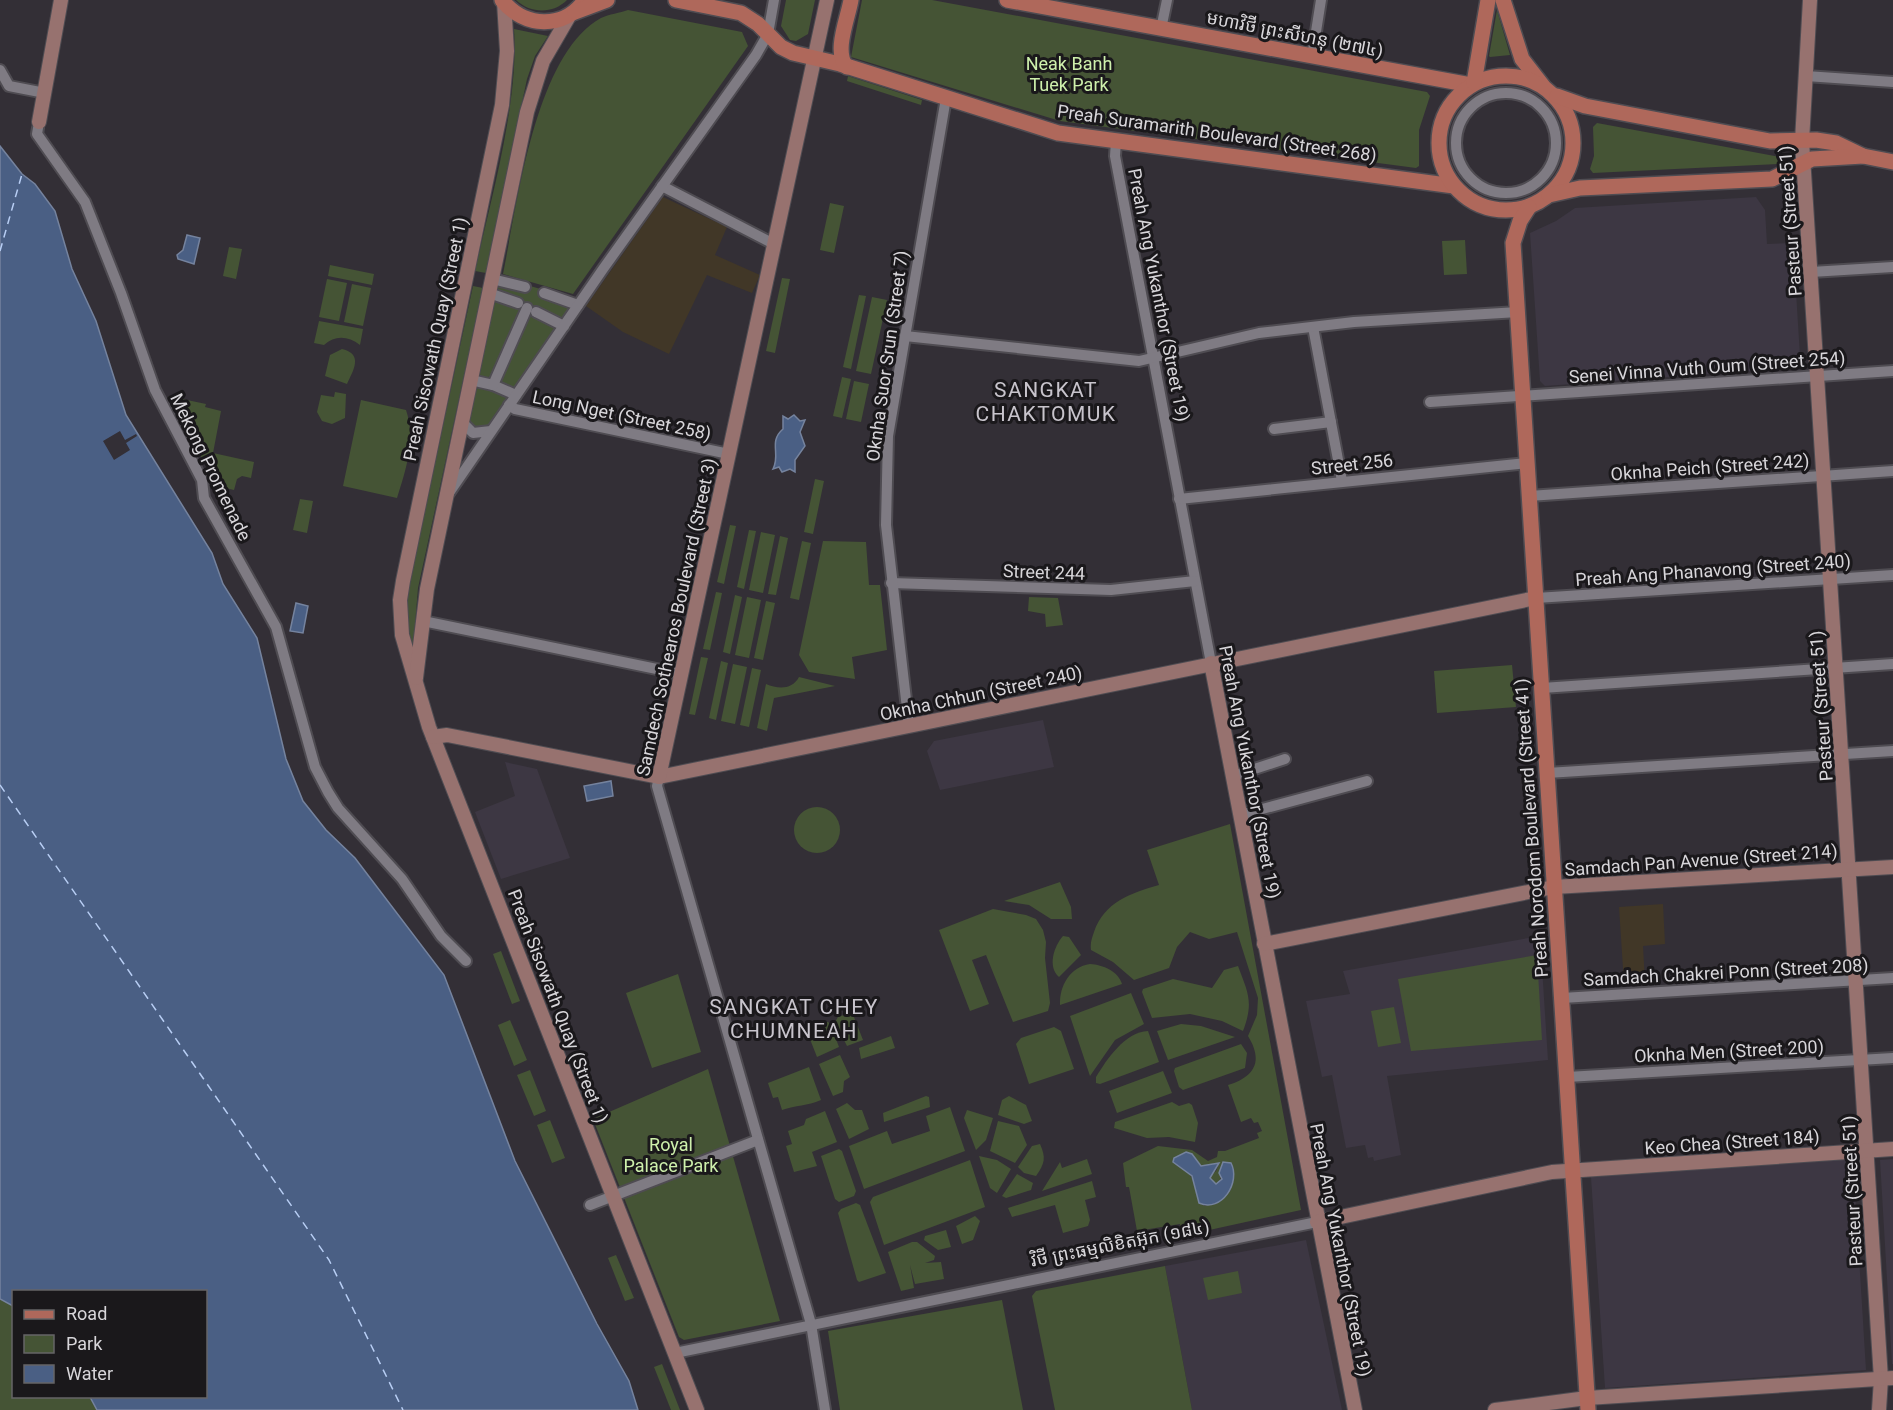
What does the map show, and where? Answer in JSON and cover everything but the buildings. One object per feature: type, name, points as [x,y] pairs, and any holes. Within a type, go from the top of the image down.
[{"type":"main road","points":[[503,1],[522,18],[544,22],[607,0]]},
{"type":"main road","name":"Preah Suramarith Boulevard (Street 268)","points":[[676,0],[741,13],[787,50],[1059,133],[1454,186]]},
{"type":"main road","points":[[847,67],[842,62],[840,52],[851,0]]},
{"type":"main road","name":"មហាវិថី ព្រះសីហនុ (២៧៤)","points":[[1007,0],[1312,57],[1472,84]]},
{"type":"main road","points":[[1472,84],[1488,0]]},
{"type":"main road","points":[[1503,0],[1522,59],[1543,86],[1557,96],[1585,106],[1770,141],[1836,143],[1863,156],[1893,162]]},
{"type":"main road","points":[[1543,86],[1509,76],[1489,78],[1472,84],[1461,92],[1446,111],[1440,135],[1440,153],[1445,171],[1454,186],[1471,200],[1492,210],[1516,210],[1529,207],[1549,195],[1562,181],[1573,150],[1568,117],[1557,96]]},
{"type":"main road","points":[[1549,195],[1580,188],[1772,179],[1803,162],[1824,157],[1833,159],[1863,156]]},
{"type":"main road","name":"Preah Norodom Boulevard (Street 41)","points":[[1529,207],[1520,221],[1513,243],[1588,1404]]},
{"type":"main road","name":"Preah Norodom Boulevard (Street 41)","points":[[1492,210],[1502,221],[1513,243]]},
{"type":"street","points":[[39,125],[61,0]]},
{"type":"street","name":"Preah Sisowath Quay (Street 1)","points":[[446,498],[768,34],[774,0]]},
{"type":"street","name":"Samdech Sothearos Boulevard (Street 3)","points":[[825,1410],[811,1324],[657,786],[827,0]]},
{"type":"street","points":[[1161,29],[1167,0]]},
{"type":"street","points":[[1312,57],[1321,0]]},
{"type":"street","name":"Pasteur (Street 51)","points":[[1810,0],[1802,141],[1803,162],[1868,1151],[1887,1378],[1880,1410]]},
{"type":"street","name":"Preah Sisowath Quay (Street 1)","points":[[503,1],[506,74],[401,589],[400,618],[405,649],[433,737],[697,1410]]},
{"type":"street","name":"Preah Sisowath Quay (Street 1)","points":[[416,680],[423,621],[446,498],[535,83],[543,61],[576,10]]},
{"type":"street","points":[[0,70],[9,86],[45,93]]},
{"type":"street","points":[[1806,76],[1893,82]]},
{"type":"street","points":[[1503,93],[1525,96],[1545,111],[1552,121],[1557,144],[1553,162],[1543,177],[1523,190],[1499,193],[1477,184],[1461,165],[1456,145],[1458,130],[1469,109],[1490,96],[1503,93]]},
{"type":"street","name":"Oknha Suor Srun (Street 7)","points":[[909,726],[886,525],[888,435],[946,98]]},
{"type":"street","name":"Mekong Promenade","points":[[39,125],[37,134],[85,202],[122,293],[155,390],[202,480],[204,498],[276,627],[315,767],[338,808],[402,879],[441,936],[466,961]]},
{"type":"street","name":"Preah Ang Yukanthor (Street 19)","points":[[1116,141],[1115,156],[1179,499],[1355,1410]]},
{"type":"street","points":[[662,186],[774,244]]},
{"type":"street","points":[[1811,272],[1893,267]]},
{"type":"street","points":[[466,277],[491,285],[525,287]]},
{"type":"street","points":[[491,285],[527,308],[564,326]]},
{"type":"street","points":[[544,293],[578,305]]},
{"type":"street","points":[[493,385],[527,308]]},
{"type":"street","points":[[905,336],[1139,362],[1258,333],[1518,312]]},
{"type":"street","points":[[1313,327],[1342,481]]},
{"type":"street","name":"Senei Vinna Vuth Oum (Street 254)","points":[[1430,402],[1893,371]]},
{"type":"street","points":[[471,380],[493,385],[516,396]]},
{"type":"street","name":"Long Nget (Street 258)","points":[[509,405],[515,409],[729,454]]},
{"type":"street","points":[[462,422],[473,433],[491,431]]},
{"type":"street","points":[[1274,429],[1331,422]]},
{"type":"street","name":"Street 256","points":[[1179,499],[1527,463]]},
{"type":"street","name":"Oknha Peich (Street 242)","points":[[1529,496],[1893,471]]},
{"type":"street","name":"Preah Ang Phanavong (Street 240)","points":[[1536,598],[1893,575]]},
{"type":"street","name":"Street 244","points":[[891,584],[1110,590],[1195,581]]},
{"type":"street","name":"Oknha Chhun (Street 240)","points":[[433,737],[447,735],[659,777],[1536,598]]},
{"type":"street","points":[[423,621],[681,674]]},
{"type":"street","points":[[405,649],[410,655],[415,655],[421,649]]},
{"type":"street","points":[[1542,688],[1893,664]]},
{"type":"street","points":[[1547,773],[1893,751]]},
{"type":"street","points":[[1233,776],[1285,759]]},
{"type":"street","points":[[1240,814],[1367,781]]},
{"type":"street","name":"Samdach Pan Avenue (Street 214)","points":[[1264,944],[1554,887],[1893,867]]},
{"type":"street","name":"Samdach Chakrei Ponn (Street 208)","points":[[1562,998],[1893,978]]},
{"type":"street","name":"Oknha Men (Street 200)","points":[[1567,1077],[1893,1058]]},
{"type":"street","points":[[590,1205],[758,1140]]},
{"type":"street","name":"Keo Chea (Street 184)","points":[[1573,1170],[1893,1149]]},
{"type":"street","name":"វិថី ព្រះធម្មលិខិតអ៊ុក (១៨៤)","points":[[675,1353],[1552,1172],[1573,1170]]},
{"type":"street","points":[[1495,1410],[1887,1378]]},
{"type":"shaded area","points":[[663,197],[727,227],[715,255],[760,275],[752,293],[707,275],[669,354],[623,332],[586,306]]},
{"type":"shaded area","points":[[1756,197],[1765,210],[1767,244],[1793,243],[1800,356],[1792,368],[1545,386],[1540,381],[1530,233],[1556,221],[1575,208]]},
{"type":"shaded area","points":[[1043,720],[1054,767],[940,790],[927,751],[934,741]]},
{"type":"shaded area","points":[[505,762],[537,769],[570,858],[501,879],[475,812],[515,796]]},
{"type":"shaded area","points":[[1663,904],[1665,944],[1643,946],[1645,982],[1624,984],[1619,907]]},
{"type":"shaded area","points":[[1540,936],[1548,1060],[1387,1076],[1401,1155],[1374,1161],[1373,1157],[1368,1158],[1365,1145],[1346,1148],[1332,1075],[1322,1077],[1306,1001],[1350,994],[1343,971]]},
{"type":"shaded area","points":[[1853,1159],[1866,1370],[1605,1388],[1591,1177]]},
{"type":"shaded area","points":[[1893,1159],[1893,1364],[1892,1364],[1880,1160]]},
{"type":"shaded area","points":[[1306,1240],[1342,1410],[1192,1410],[1165,1266]]},
{"type":"green space","points":[[516,0],[567,0],[549,10],[535,10]]},
{"type":"green space","points":[[786,0],[815,0],[808,34],[796,41],[790,40],[781,26]]},
{"type":"green space","name":"Neak Banh Tuek Park","points":[[862,0],[932,0],[1427,92],[1430,96],[1419,130],[1419,166],[1416,168],[1060,121],[851,57]]},
{"type":"green space","points":[[628,10],[742,32],[748,46],[573,294],[503,274],[532,134],[560,63],[578,37],[601,18]]},
{"type":"green space","points":[[1497,10],[1510,55],[1490,57],[1489,56]]},
{"type":"green space","points":[[514,29],[548,36],[535,56],[527,79],[486,273],[475,271],[508,119],[514,58]]},
{"type":"green space","points":[[848,76],[922,100],[921,105],[847,81]]},
{"type":"green space","points":[[1597,123],[1780,157],[1781,161],[1778,164],[1593,173],[1590,169],[1594,156],[1593,127]]},
{"type":"green space","points":[[830,203],[844,206],[834,253],[820,250]]},
{"type":"green space","points":[[1465,240],[1467,274],[1444,275],[1442,241]]},
{"type":"green space","points":[[229,247],[242,249],[236,279],[223,276]]},
{"type":"green space","points":[[330,265],[374,274],[372,285],[328,276]]},
{"type":"green space","points":[[498,277],[576,299],[488,429],[475,429],[466,420]]},
{"type":"green space","points":[[782,278],[790,279],[775,353],[766,351]]},
{"type":"green space","points":[[327,279],[347,283],[339,321],[319,317]]},
{"type":"green space","points":[[352,284],[371,288],[363,326],[344,322]]},
{"type":"green space","points":[[473,286],[483,288],[418,588],[413,649],[408,634],[406,598]]},
{"type":"green space","points":[[859,295],[866,296],[851,369],[843,367]]},
{"type":"green space","points":[[872,297],[887,300],[871,374],[856,371]]},
{"type":"green space","points":[[319,321],[363,329],[360,345],[342,338],[337,338],[324,345],[314,343]]},
{"type":"green space","points":[[342,349],[349,351],[355,359],[354,369],[347,384],[325,376],[330,355]]},
{"type":"green space","points":[[842,377],[851,379],[842,418],[833,416]]},
{"type":"green space","points":[[854,381],[869,384],[861,422],[846,419]]},
{"type":"green space","points":[[335,392],[346,394],[345,418],[332,424],[322,421],[317,412],[321,395],[334,397]]},
{"type":"green space","points":[[168,396],[206,404],[205,407],[221,411],[213,453],[254,462],[251,478],[242,476],[237,479],[234,490],[217,486]]},
{"type":"green space","points":[[361,400],[406,410],[410,443],[397,498],[343,486]]},
{"type":"green space","points":[[815,479],[824,481],[813,534],[804,532]]},
{"type":"green space","points":[[300,499],[313,501],[307,533],[293,530]]},
{"type":"green space","points":[[730,525],[736,526],[724,584],[717,582]]},
{"type":"green space","points":[[749,530],[756,531],[744,589],[737,587]]},
{"type":"green space","points":[[761,532],[775,535],[763,593],[749,590]]},
{"type":"green space","points":[[780,536],[788,538],[776,595],[768,594]]},
{"type":"green space","points":[[802,541],[811,543],[799,600],[790,598]]},
{"type":"green space","points":[[823,541],[866,542],[869,585],[880,585],[887,650],[852,657],[855,679],[809,672],[799,655]]},
{"type":"green space","points":[[716,592],[722,593],[710,650],[703,649]]},
{"type":"green space","points":[[735,595],[742,597],[730,654],[723,652]]},
{"type":"green space","points":[[747,597],[761,600],[749,658],[735,655]]},
{"type":"green space","points":[[1029,597],[1058,598],[1063,625],[1046,627],[1045,614],[1028,611]]},
{"type":"green space","points":[[766,601],[775,603],[763,660],[754,658]]},
{"type":"green space","points":[[701,657],[708,658],[695,715],[689,714]]},
{"type":"green space","points":[[721,661],[728,663],[716,720],[709,718]]},
{"type":"green space","points":[[733,664],[747,667],[735,724],[721,721]]},
{"type":"green space","points":[[1512,665],[1516,707],[1437,713],[1434,671]]},
{"type":"green space","points":[[752,668],[761,670],[749,727],[740,725]]},
{"type":"green space","points":[[799,677],[835,686],[774,698],[767,731],[757,728],[766,684],[775,687],[789,686]]},
{"type":"green space","points":[[817,807],[826,808],[834,813],[839,821],[839,839],[834,847],[826,852],[817,853],[808,852],[800,847],[795,839],[794,830],[795,821],[800,813],[808,808]]},
{"type":"green space","points":[[1230,824],[1301,1210],[1182,1236],[1180,1224],[1137,1231],[1129,1187],[1126,1187],[1123,1163],[1158,1146],[1192,1150],[1208,1161],[1217,1157],[1218,1151],[1225,1151],[1259,1138],[1257,1133],[1262,1131],[1258,1122],[1254,1123],[1251,1118],[1241,1122],[1228,1085],[1250,1073],[1256,1061],[1253,1045],[1248,1036],[1257,1015],[1258,998],[1237,932],[1209,939],[1190,932],[1177,947],[1169,968],[1134,980],[1113,962],[1091,950],[1092,938],[1104,913],[1129,895],[1159,885],[1147,850]],"holes":[[[1192,1154],[1201,1166],[1219,1163],[1216,1171],[1211,1175],[1211,1181],[1216,1184],[1220,1182],[1221,1174],[1231,1190],[1205,1206],[1199,1203],[1196,1185],[1187,1170]]]},
{"type":"green space","points":[[1060,882],[1071,907],[1072,919],[1051,919],[1029,905],[1004,901]]},
{"type":"green space","points":[[993,909],[1036,919],[1043,930],[1046,942],[1045,958],[1050,1003],[1048,1011],[1013,1022],[986,955],[972,960],[989,1004],[970,1011],[939,930]]},
{"type":"green space","points":[[1063,936],[1069,937],[1081,955],[1059,977],[1053,968],[1053,957]]},
{"type":"green space","points":[[501,951],[520,1001],[512,1004],[493,954]]},
{"type":"green space","points":[[1537,955],[1542,1040],[1411,1051],[1398,979]]},
{"type":"green space","points":[[1090,964],[1109,969],[1122,984],[1060,1005],[1061,991],[1067,978],[1077,969]]},
{"type":"green space","points":[[1238,966],[1245,983],[1249,1005],[1243,1031],[1222,1021],[1190,1014],[1152,1018],[1142,992],[1143,989],[1173,979],[1212,988],[1224,970]]},
{"type":"green space","points":[[678,974],[701,1052],[652,1068],[626,993]]},
{"type":"green space","points":[[1131,993],[1144,1024],[1115,1040],[1090,1076],[1070,1016]]},
{"type":"green space","points":[[1394,1007],[1401,1043],[1378,1047],[1371,1011]]},
{"type":"green space","points":[[852,1012],[863,1040],[847,1046],[835,1022],[838,1017]]},
{"type":"green space","points":[[510,1020],[527,1060],[514,1066],[498,1025]]},
{"type":"green space","points":[[825,1021],[830,1023],[839,1047],[817,1057],[806,1029]]},
{"type":"green space","points":[[1181,1024],[1201,1026],[1235,1037],[1168,1060],[1157,1031]]},
{"type":"green space","points":[[1054,1027],[1061,1031],[1074,1069],[1029,1084],[1016,1044],[1021,1038]]},
{"type":"green space","points":[[1148,1031],[1159,1062],[1100,1084],[1096,1083],[1096,1077],[1106,1062],[1124,1041]]},
{"type":"green space","points":[[891,1036],[895,1048],[861,1059],[859,1048]]},
{"type":"green space","points":[[1241,1044],[1247,1053],[1245,1068],[1183,1090],[1179,1087],[1175,1068]]},
{"type":"green space","points":[[840,1055],[850,1077],[844,1081],[843,1092],[833,1096],[819,1064]]},
{"type":"green space","points":[[809,1067],[821,1100],[782,1110],[778,1097],[773,1098],[768,1083]]},
{"type":"green space","name":"Royal Palace Park","points":[[708,1069],[780,1321],[684,1340],[679,1337],[593,1119]]},
{"type":"green space","points":[[530,1070],[546,1111],[534,1116],[517,1075]]},
{"type":"green space","points":[[1163,1071],[1172,1093],[1117,1113],[1109,1091]]},
{"type":"green space","points":[[926,1096],[929,1097],[930,1107],[884,1122],[883,1113]]},
{"type":"green space","points":[[1009,1096],[1026,1105],[1032,1121],[1024,1124],[998,1115],[1002,1100]]},
{"type":"green space","points":[[1172,1102],[1179,1106],[1189,1103],[1192,1105],[1198,1123],[1195,1142],[1169,1137],[1147,1138],[1114,1128],[1115,1122]]},
{"type":"green space","points":[[847,1103],[855,1110],[862,1110],[869,1129],[849,1139],[836,1109]]},
{"type":"green space","points":[[950,1107],[965,1151],[864,1189],[849,1146],[887,1131],[892,1144],[930,1131],[926,1116]]},
{"type":"green space","points":[[967,1110],[993,1118],[986,1140],[976,1150],[964,1118]]},
{"type":"green space","points":[[825,1111],[837,1142],[812,1152],[817,1166],[794,1172],[786,1146],[792,1144],[788,1131],[804,1125],[806,1119]]},
{"type":"green space","points":[[550,1120],[565,1158],[552,1163],[537,1125]]},
{"type":"green space","points":[[998,1121],[1019,1126],[1027,1145],[1015,1163],[990,1151]]},
{"type":"green space","points":[[1040,1144],[1044,1157],[1041,1167],[1036,1176],[1024,1173],[1018,1167],[1032,1146]]},
{"type":"green space","points":[[839,1149],[842,1151],[856,1191],[854,1196],[839,1202],[835,1199],[821,1156]]},
{"type":"green space","points":[[979,1156],[997,1160],[1011,1169],[997,1193],[990,1188]]},
{"type":"green space","points":[[1087,1159],[1092,1174],[1042,1191],[1060,1162],[1062,1168]]},
{"type":"green space","points":[[970,1160],[985,1207],[884,1245],[870,1202],[873,1197]]},
{"type":"green space","points":[[1017,1174],[1033,1183],[1031,1190],[1006,1198],[1002,1196]]},
{"type":"green space","points":[[1092,1181],[1096,1197],[1085,1200],[1090,1220],[1088,1226],[1063,1233],[1055,1205],[1012,1217],[1008,1208]]},
{"type":"green space","points":[[856,1203],[860,1205],[886,1273],[859,1282],[838,1213],[841,1209]]},
{"type":"green space","points":[[975,1216],[980,1221],[973,1240],[962,1244],[956,1226]]},
{"type":"green space","points":[[946,1230],[951,1247],[938,1250],[924,1240],[925,1236]]},
{"type":"green space","points":[[917,1242],[935,1256],[934,1260],[925,1263],[941,1262],[944,1279],[915,1284],[910,1265],[914,1288],[901,1291],[888,1252]]},
{"type":"green space","points":[[616,1255],[634,1298],[625,1301],[608,1258]]},
{"type":"green space","points":[[1165,1266],[1192,1410],[1055,1410],[1032,1296],[1036,1291]]},
{"type":"green space","points":[[1238,1271],[1242,1293],[1208,1300],[1203,1278]]},
{"type":"green space","points":[[0,1299],[12,1305],[12,1398],[91,1398],[97,1410],[0,1410]]},
{"type":"green space","points":[[1002,1300],[1023,1410],[840,1410],[828,1331]]},
{"type":"green space","points":[[662,1364],[680,1410],[671,1410],[654,1367]]},
{"type":"water","points":[[0,146],[22,174],[35,184],[55,211],[72,269],[96,321],[126,415],[212,553],[223,584],[257,638],[286,759],[303,801],[326,830],[355,858],[444,975],[515,1161],[597,1324],[629,1381],[638,1410],[97,1410],[91,1398],[207,1398],[207,1290],[12,1290],[12,1305],[0,1299]]},
{"type":"water","points":[[187,235],[200,238],[194,264],[178,259],[177,255],[183,250]]},
{"type":"water","points":[[794,415],[800,421],[805,420],[800,432],[805,446],[795,460],[795,472],[790,469],[782,472],[779,467],[773,469],[776,458],[775,443],[783,429],[783,416],[788,419]]},
{"type":"water","points":[[296,603],[308,606],[303,633],[290,631]]},
{"type":"water","points":[[611,781],[613,796],[587,801],[584,786]]},
{"type":"water","points":[[1186,1152],[1192,1154],[1201,1166],[1219,1163],[1210,1178],[1216,1184],[1222,1179],[1219,1173],[1223,1162],[1231,1163],[1233,1179],[1231,1187],[1222,1200],[1215,1204],[1199,1203],[1192,1176],[1173,1162],[1174,1158]]},
{"type":"pier","points":[[120,431],[125,440],[136,434],[137,436],[126,443],[130,450],[114,460],[103,441]]},
{"type":"ferry route","points":[[0,251],[22,174]]},
{"type":"ferry route","points":[[0,785],[329,1260],[403,1410]]},
{"type":"district","name":"SANGKAT CHAKTOMUK","points":[[1046,402]]},
{"type":"district","name":"SANGKAT CHEY CHUMNEAH","points":[[794,1019]]}]
